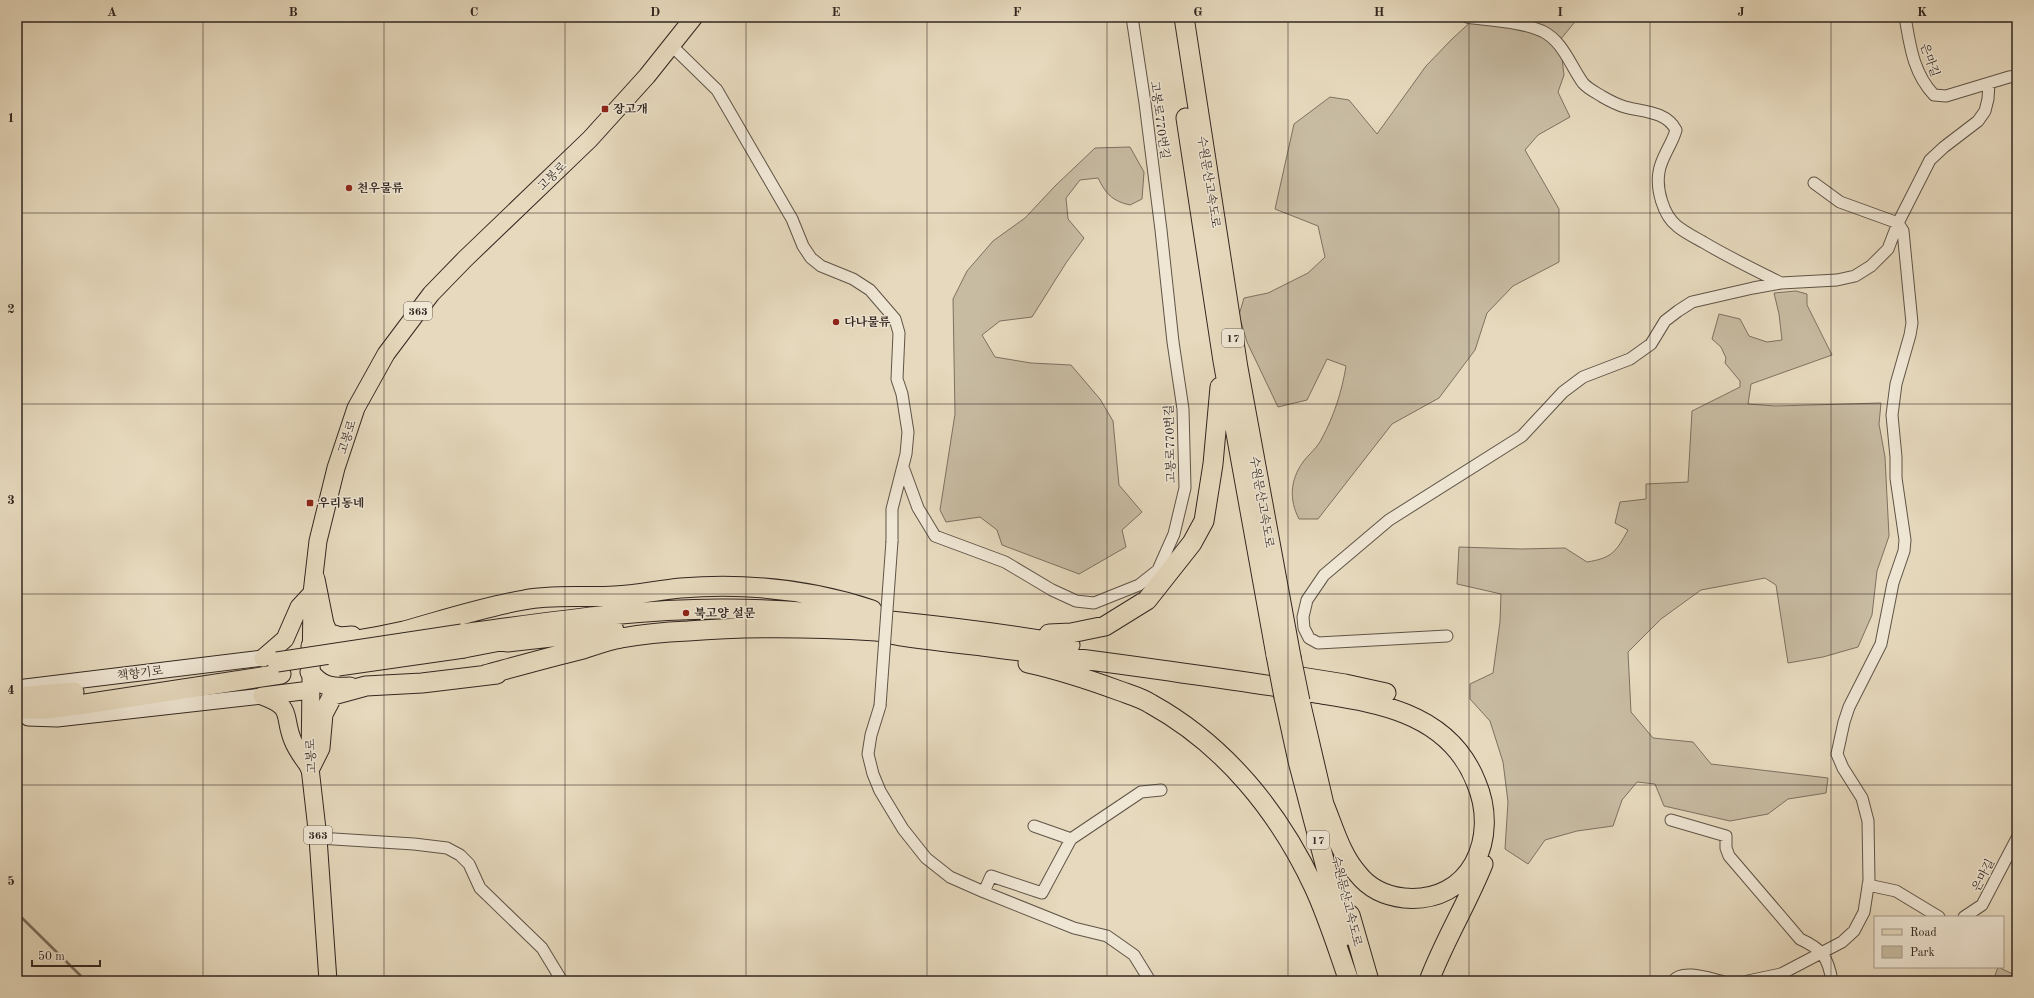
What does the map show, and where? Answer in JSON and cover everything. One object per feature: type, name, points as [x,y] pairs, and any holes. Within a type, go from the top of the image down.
[{"type":"highway","name":"수원문산고속도로","points":[[1174,17],[1193,169],[1223,361],[1321,849],[1356,981]]},
{"type":"highway","name":"수원문산고속도로","points":[[1184,17],[1283,656]]},
{"type":"highway","points":[[463,641],[488,644],[628,628],[687,623],[762,624],[879,632],[905,629],[963,628],[1034,635],[1071,633],[1105,626],[1147,600],[1192,543],[1204,521],[1213,464],[1223,361]]},
{"type":"highway","points":[[313,586],[328,633],[340,637],[403,631]]},
{"type":"highway","points":[[311,646],[341,644],[403,631],[467,612],[525,599],[620,596],[682,588],[736,587],[820,595],[865,608],[905,629],[1060,670],[1150,703],[1181,723],[1236,769],[1282,827],[1314,888],[1349,981]]},
{"type":"highway","points":[[17,697],[79,692],[274,664],[463,641],[574,619],[661,611],[727,609],[806,611],[905,629],[1353,699],[1401,712],[1430,725],[1448,740],[1462,755],[1468,765],[1479,788],[1483,808],[1484,828],[1481,846],[1475,863],[1466,876],[1453,888],[1438,895],[1423,898],[1395,897],[1383,893],[1369,885],[1356,873],[1345,854],[1323,802]]},
{"type":"highway","points":[[488,644],[522,636],[582,628],[670,618],[712,616],[756,617],[809,622],[847,631]]},
{"type":"highway","points":[[486,675],[622,638],[688,631],[757,628],[809,628]]},
{"type":"highway","points":[[963,628],[1345,684],[1384,693],[1408,701],[1434,713],[1454,730],[1467,744],[1480,763],[1489,785],[1492,803],[1492,827],[1488,852],[1475,884],[1449,933],[1429,981]]},
{"type":"highway","points":[[310,681],[316,679],[325,686],[366,686],[422,683],[509,673],[636,646],[689,640],[807,636],[847,631]]},
{"type":"highway","points":[[17,709],[46,709],[85,704],[274,664]]},
{"type":"highway","points":[[310,768],[320,748],[323,714],[333,695],[366,686]]},
{"type":"highway","name":"수원문산고속도로","points":[[1292,699],[1323,802],[1347,907],[1369,981]]},
{"type":"main road","name":"고봉로","points":[[328,981],[318,838],[310,768],[310,681],[313,586],[318,541],[336,468],[356,408],[386,354],[431,294],[465,259],[590,139],[647,76],[694,17]]},
{"type":"main road","points":[[274,664],[299,607],[313,586]]},
{"type":"main road","points":[[17,718],[57,719],[262,696],[310,681],[294,661],[285,653],[274,664]]},
{"type":"main road","name":"책향기로","points":[[17,688],[274,664]]},
{"type":"main road","points":[[262,696],[278,702],[284,707],[292,740],[310,768]]},
{"type":"street","name":"고봉로770번길","points":[[903,466],[918,508],[936,536],[1005,562],[1052,590],[1076,601],[1094,603],[1139,585],[1158,570],[1174,534],[1185,488],[1183,409],[1173,342],[1146,111],[1132,17]]},
{"type":"street","points":[[1466,17],[1524,25],[1542,32],[1554,39],[1584,84],[1619,105],[1656,114],[1672,122],[1676,130],[1673,140],[1662,160],[1659,173],[1659,190],[1663,205],[1676,226],[1695,238],[1781,283]]},
{"type":"street","name":"은마길","points":[[1905,17],[1912,58],[1923,84],[1934,95],[1946,96],[2017,76]]},
{"type":"street","points":[[671,45],[717,90],[792,219],[803,246],[811,258],[821,266],[853,279],[870,290],[895,319],[899,332],[897,379],[902,394],[908,432],[903,466],[892,509],[892,541],[880,706],[871,735],[868,754],[880,791],[887,805],[903,830],[926,858],[950,877],[1074,928],[1107,936],[1134,954],[1150,981]]},
{"type":"street","points":[[1447,636],[1318,643],[1309,638],[1304,628],[1303,617],[1307,600],[1324,575],[1389,520],[1522,436],[1563,392],[1583,377],[1630,359],[1651,344],[1665,321],[1692,302],[1781,283],[1837,280],[1855,276],[1871,266],[1888,250],[1898,223],[1930,160],[1944,147],[1978,121],[1985,111],[1988,99],[1989,83]]},
{"type":"street","points":[[1748,981],[1781,974],[1842,942],[1854,931],[1864,912],[1868,885],[1869,844],[1866,808],[1862,798],[1839,762],[1837,754],[1849,707],[1881,644],[1893,583],[1904,551],[1905,540],[1896,478],[1896,457],[1892,422],[1896,384],[1912,323],[1903,231],[1898,223],[1840,202],[1814,183]]},
{"type":"street","points":[[984,892],[991,876],[1042,893],[1071,839],[1141,792],[1161,790]]},
{"type":"street","points":[[1671,820],[1726,836],[1726,848],[1729,856],[1800,939],[1813,945],[1822,953],[1829,964],[1832,981]]},
{"type":"street","points":[[1034,826],[1071,839]]},
{"type":"street","points":[[318,838],[414,844],[447,848],[460,855],[469,864],[480,888],[542,948],[562,981]]},
{"type":"street","name":"은마길","points":[[1966,916],[1982,905],[2017,838]]},
{"type":"street","points":[[1868,885],[1896,891],[1936,916]]},
{"type":"street","points":[[1673,981],[1675,978],[1685,975],[1721,981]]},
{"type":"green space","points":[[1476,17],[1579,17],[1560,40],[1564,75],[1558,92],[1570,117],[1538,135],[1525,150],[1559,209],[1559,262],[1513,286],[1487,313],[1475,350],[1439,398],[1392,424],[1318,519],[1299,519],[1292,497],[1295,476],[1303,462],[1316,447],[1326,430],[1337,403],[1346,366],[1327,359],[1307,400],[1278,407],[1247,342],[1239,315],[1244,298],[1268,293],[1308,273],[1325,257],[1318,226],[1275,209],[1294,124],[1330,97],[1349,100],[1377,134],[1426,66]]},
{"type":"green space","points":[[1130,147],[1144,172],[1142,199],[1130,205],[1110,196],[1098,178],[1080,180],[1066,198],[1068,219],[1084,238],[1066,263],[1032,317],[1000,321],[982,335],[995,357],[1031,363],[1071,365],[1100,399],[1113,421],[1119,485],[1142,512],[1122,530],[1126,547],[1079,574],[1002,545],[997,530],[980,517],[946,522],[940,510],[955,414],[953,299],[967,271],[993,241],[1025,218],[1055,186],[1095,148]]},
{"type":"green space","points":[[1796,291],[1807,294],[1807,305],[1832,355],[1751,384],[1748,404],[1775,406],[1881,403],[1879,424],[1885,457],[1889,536],[1877,571],[1872,615],[1858,647],[1823,657],[1788,663],[1776,585],[1765,578],[1701,590],[1661,619],[1628,652],[1631,712],[1653,738],[1693,742],[1711,764],[1828,778],[1826,793],[1788,799],[1768,814],[1730,821],[1664,806],[1655,784],[1637,782],[1622,800],[1613,826],[1577,831],[1545,840],[1528,864],[1505,849],[1508,802],[1503,762],[1490,721],[1470,699],[1470,684],[1493,673],[1500,622],[1501,594],[1457,584],[1459,547],[1522,549],[1565,548],[1587,562],[1608,556],[1612,553],[1620,544],[1628,530],[1615,523],[1620,502],[1646,499],[1646,484],[1688,482],[1692,411],[1740,387],[1740,381],[1725,363],[1726,358],[1721,347],[1712,339],[1719,314],[1740,319],[1749,336],[1767,342],[1782,340],[1779,314],[1774,293]]},
{"type":"green space","points":[[1998,968],[2017,976],[2017,981],[1993,981]]},
{"type":"waterway","points":[[17,913],[86,981]]},
{"type":"place","name":"장고개","points":[[605,109]]},
{"type":"place","name":"천우물류","points":[[349,188]]},
{"type":"place","name":"다나물류","points":[[836,322]]},
{"type":"place","name":"우리동네","points":[[310,503]]},
{"type":"place","name":"북고양 설문","points":[[686,613]]}]
